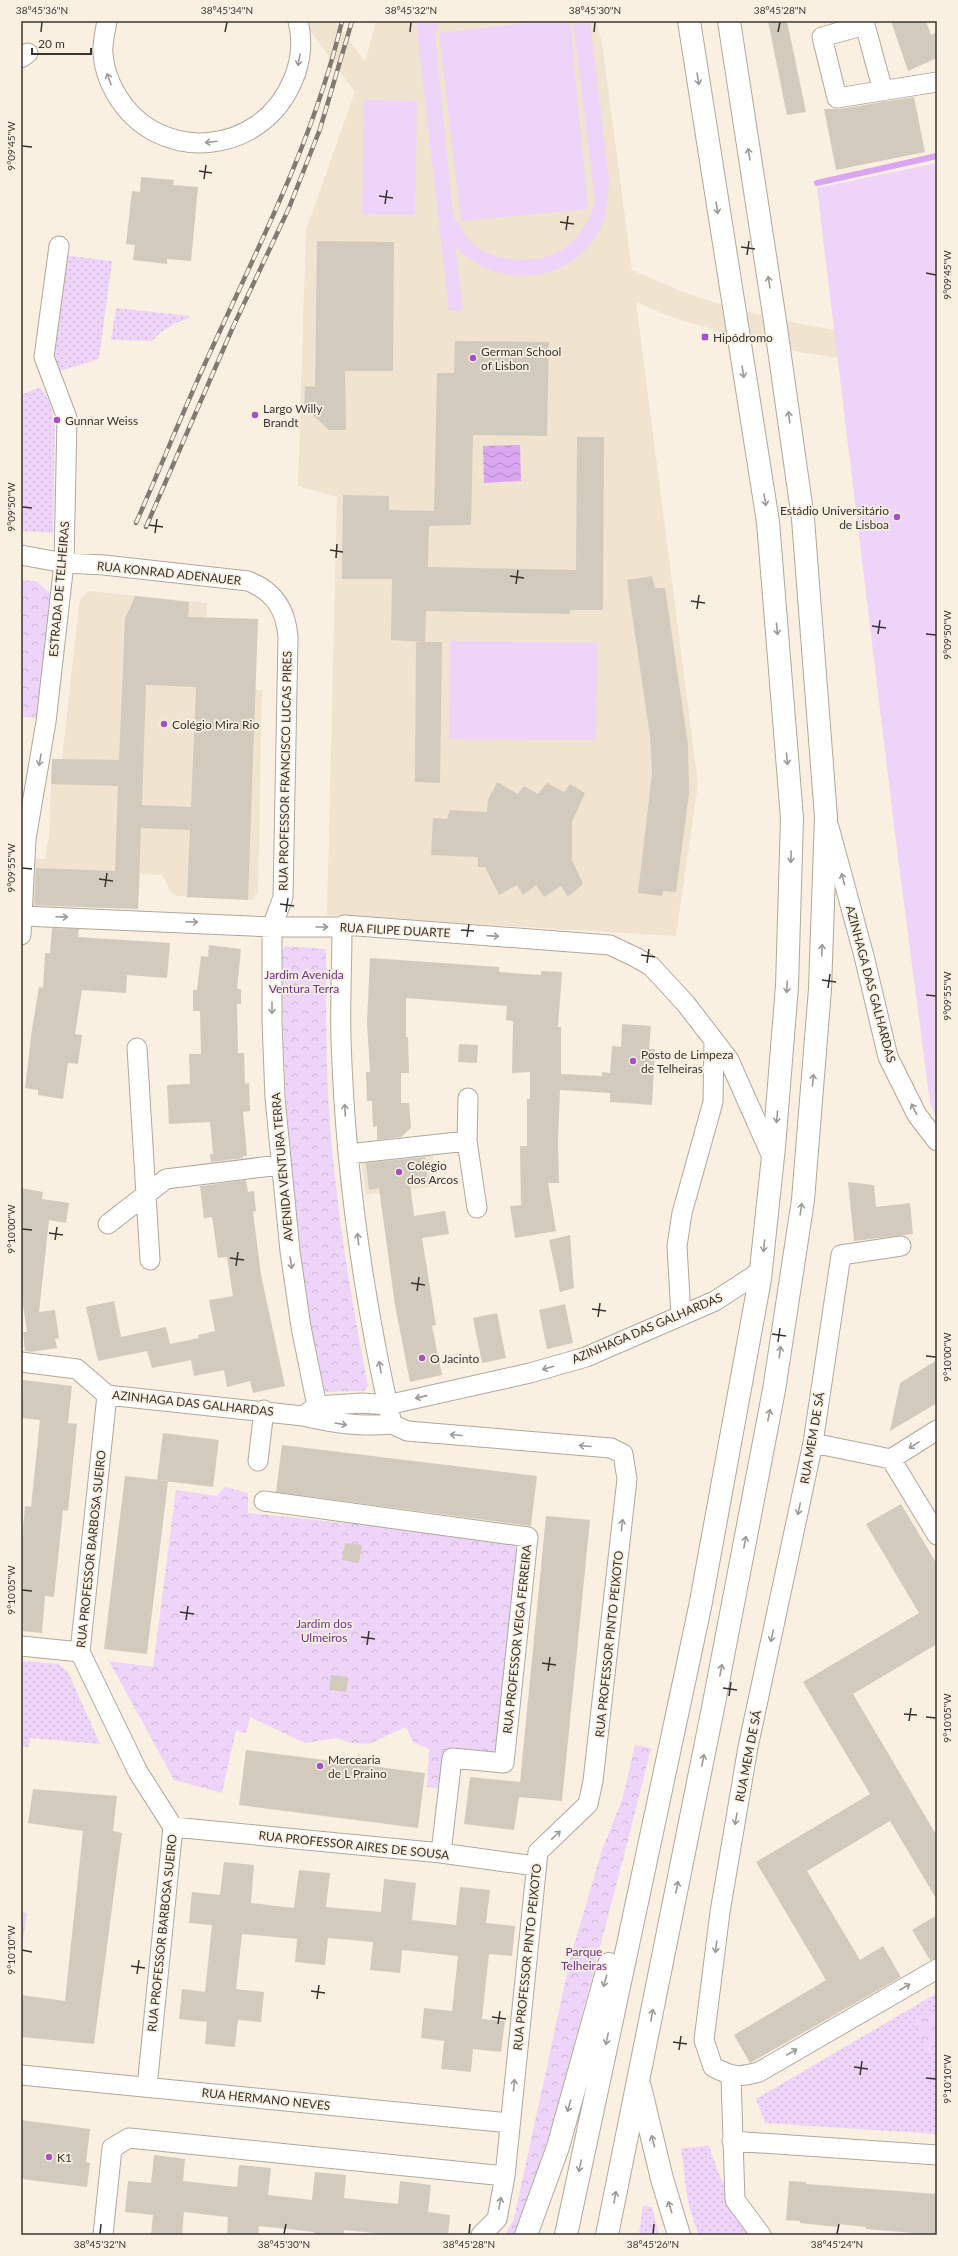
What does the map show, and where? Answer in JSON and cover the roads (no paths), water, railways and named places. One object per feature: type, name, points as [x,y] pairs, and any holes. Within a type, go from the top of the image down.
[{"type":"highway","points":[[566,2235],[700,1607],[761,1271],[773,1159],[787,986],[792,818],[768,522],[690,31],[676,21]]},
{"type":"highway","points":[[608,2235],[714,1708],[774,1390],[803,1200],[820,990],[826,817],[803,519],[775,321],[729,21]]},
{"type":"highway","points":[[526,2235],[558,2147],[668,1755]]},
{"type":"highway","points":[[638,2080],[662,2179],[679,2235]]},
{"type":"street","points":[[106,21],[103,54],[106,70],[114,91],[131,114],[158,134],[174,140],[208,143],[240,136],[255,128],[280,105],[289,90],[300,58],[301,41],[298,21]]},
{"type":"street","points":[[883,91],[937,82]]},
{"type":"street","name":"ESTRADA DE TELHEIRAS","points":[[21,935],[26,839],[46,722],[64,563],[66,418],[44,357],[59,246]]},
{"type":"street","name":"RUA KONRAD ADENAUER","points":[[21,555],[64,563],[104,564],[248,581],[267,590],[274,598],[285,616],[288,637]]},
{"type":"street","name":"RUA PROFESSOR FRANCISCO LUCAS PIRES","points":[[272,927],[283,897],[288,637]]},
{"type":"street","name":"AZINHAGA DAS GALHARDAS","points":[[826,817],[864,956],[888,1057],[917,1115],[937,1141]]},
{"type":"street","name":"RUA FILIPE DUARTE","points":[[23,916],[272,927],[342,927],[344,925],[610,945],[651,966],[686,1004],[714,1040],[729,1060],[773,1159]]},
{"type":"street","name":"AVENIDA VENTURA TERRA","points":[[272,927],[272,1021],[280,1164],[310,1411]]},
{"type":"street","points":[[342,927],[341,1038],[348,1154],[363,1280],[392,1424]]},
{"type":"street","points":[[681,1316],[677,1246],[682,1213],[713,1102],[714,1040]]},
{"type":"street","points":[[137,1048],[150,1260]]},
{"type":"street","points":[[468,1098],[467,1142],[476,1208]]},
{"type":"street","points":[[348,1154],[467,1142]]},
{"type":"street","points":[[108,1224],[166,1179],[280,1164]]},
{"type":"street","name":"RUA MEM DE SÁ","points":[[731,2077],[713,2067],[704,2040],[720,1912],[748,1747],[813,1443],[841,1255],[901,1246]]},
{"type":"street","name":"AZINHAGA DAS GALHARDAS","points":[[21,1362],[76,1369],[107,1395],[264,1410],[310,1411],[362,1403],[387,1405],[530,1372],[586,1357],[715,1301],[761,1271]]},
{"type":"street","name":"RUA PROFESSOR BARBOSA SUEIRO","points":[[107,1395],[80,1652],[138,1772],[173,1827],[147,2087]]},
{"type":"street","points":[[258,1461],[264,1410]]},
{"type":"street","name":"AZINHAGA DAS GALHARDAS","points":[[310,1411],[346,1425],[371,1426],[392,1424],[407,1431],[611,1448],[623,1454]]},
{"type":"street","points":[[813,1443],[891,1459],[937,1430]]},
{"type":"street","name":"RUA PROFESSOR PINTO PEIXOTO","points":[[481,2235],[497,2218],[505,2176],[535,1866],[538,1852],[588,1804],[593,1781],[628,1479],[623,1454]]},
{"type":"street","points":[[891,1459],[937,1535]]},
{"type":"street","name":"RUA PROFESSOR VEIGA FERREIRA","points":[[264,1501],[528,1537],[504,1763],[452,1758],[441,1853]]},
{"type":"street","points":[[21,1646],[80,1652]]},
{"type":"street","name":"RUA PROFESSOR AIRES DE SOUSA","points":[[173,1827],[441,1853],[535,1866]]},
{"type":"street","points":[[761,2235],[735,2200],[731,2077],[759,2072],[937,1969]]},
{"type":"street","name":"RUA HERMANO NEVES","points":[[21,2075],[510,2123]]},
{"type":"street","points":[[103,2235],[112,2148],[129,2138],[505,2176]]},
{"type":"street","points":[[732,2141],[937,2155]]},
{"type":"water","points":[[520,445],[521,481],[484,483],[483,446]]},
{"type":"waterway","points":[[817,183],[937,156]]},
{"type":"railway","points":[[136,523],[203,368],[286,186],[331,64],[342,21]]},
{"type":"railway","points":[[146,527],[233,327],[289,208],[320,129],[352,21]]},
{"type":"place","name":"Hipódromo","points":[[705,337]]},
{"type":"place","name":"German School of Lisbon","points":[[473,358]]},
{"type":"place","name":"Largo Willy Brandt","points":[[255,415]]},
{"type":"place","name":"Gunnar Weiss","points":[[57,420]]},
{"type":"place","name":"Estádio Universitário de Lisboa","points":[[897,517]]},
{"type":"place","name":"Colégio Mira Rio","points":[[164,724]]},
{"type":"place","name":"Posto de Limpeza de Telheiras","points":[[633,1061]]},
{"type":"place","name":"Colégio dos Arcos","points":[[399,1172]]},
{"type":"place","name":"O Jacinto","points":[[422,1358]]},
{"type":"place","name":"Mercearia de L Praino","points":[[320,1766]]},
{"type":"place","name":"K1","points":[[49,2157]]},
{"type":"park label","name":"Jardim Avenida Ventura Terra","points":[[304,981]]},
{"type":"park label","name":"Jardim dos Ulmeiros","points":[[324,1630]]},
{"type":"park label","name":"Parque Telheiras","points":[[584,1958]]}]
